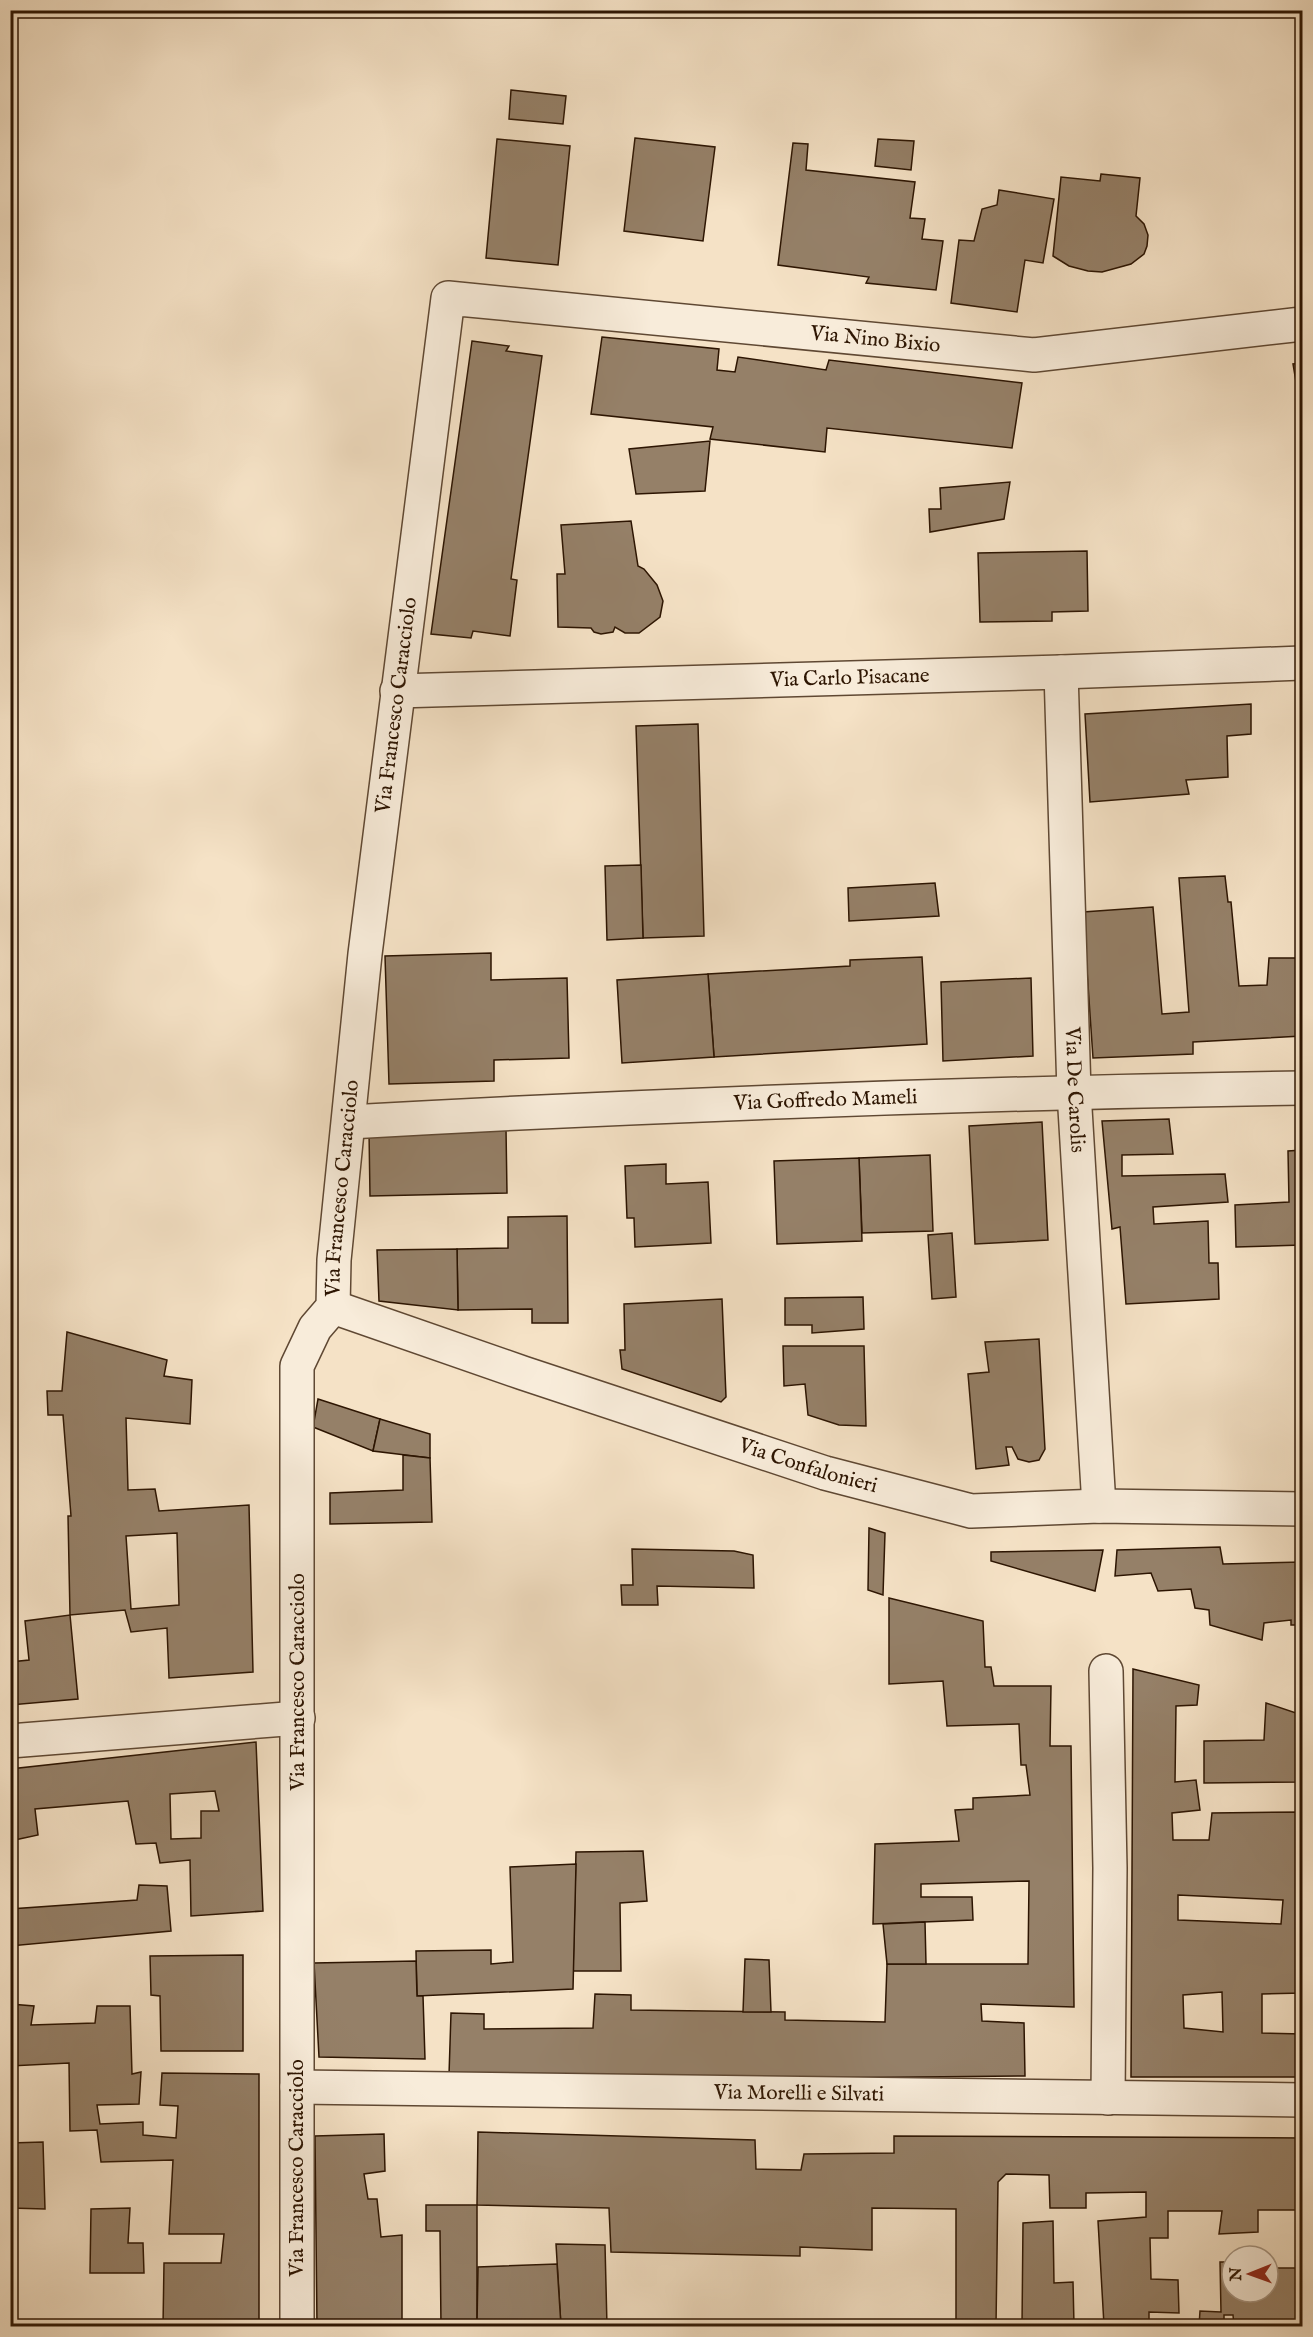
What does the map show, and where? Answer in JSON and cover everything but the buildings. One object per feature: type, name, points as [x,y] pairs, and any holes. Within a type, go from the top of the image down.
[{"type":"street","name":"Via Nino Bixio","points":[[448,298],[1034,355],[1302,324]]},
{"type":"street","name":"Via Francesco Caracciolo","points":[[297,2326],[297,1366],[315,1328],[333,1307],[334,1260],[364,954],[448,298]]},
{"type":"street","name":"Via Carlo Pisacane","points":[[397,691],[1302,663]]},
{"type":"street","name":"Via De Carolis","points":[[1061,672],[1074,1092],[1099,1506]]},
{"type":"street","name":"Via Goffredo Mameli","points":[[349,1122],[630,1106],[1074,1092],[1302,1088]]},
{"type":"street","name":"Via Confalonieri","points":[[333,1307],[523,1373],[814,1469],[971,1511],[1099,1506],[1302,1509]]},
{"type":"street","points":[[1106,1671],[1110,1868],[1108,2098]]},
{"type":"street","points":[[10,1741],[297,1718]]},
{"type":"street","name":"Via Morelli e Silvati","points":[[297,2087],[1302,2100]]}]
